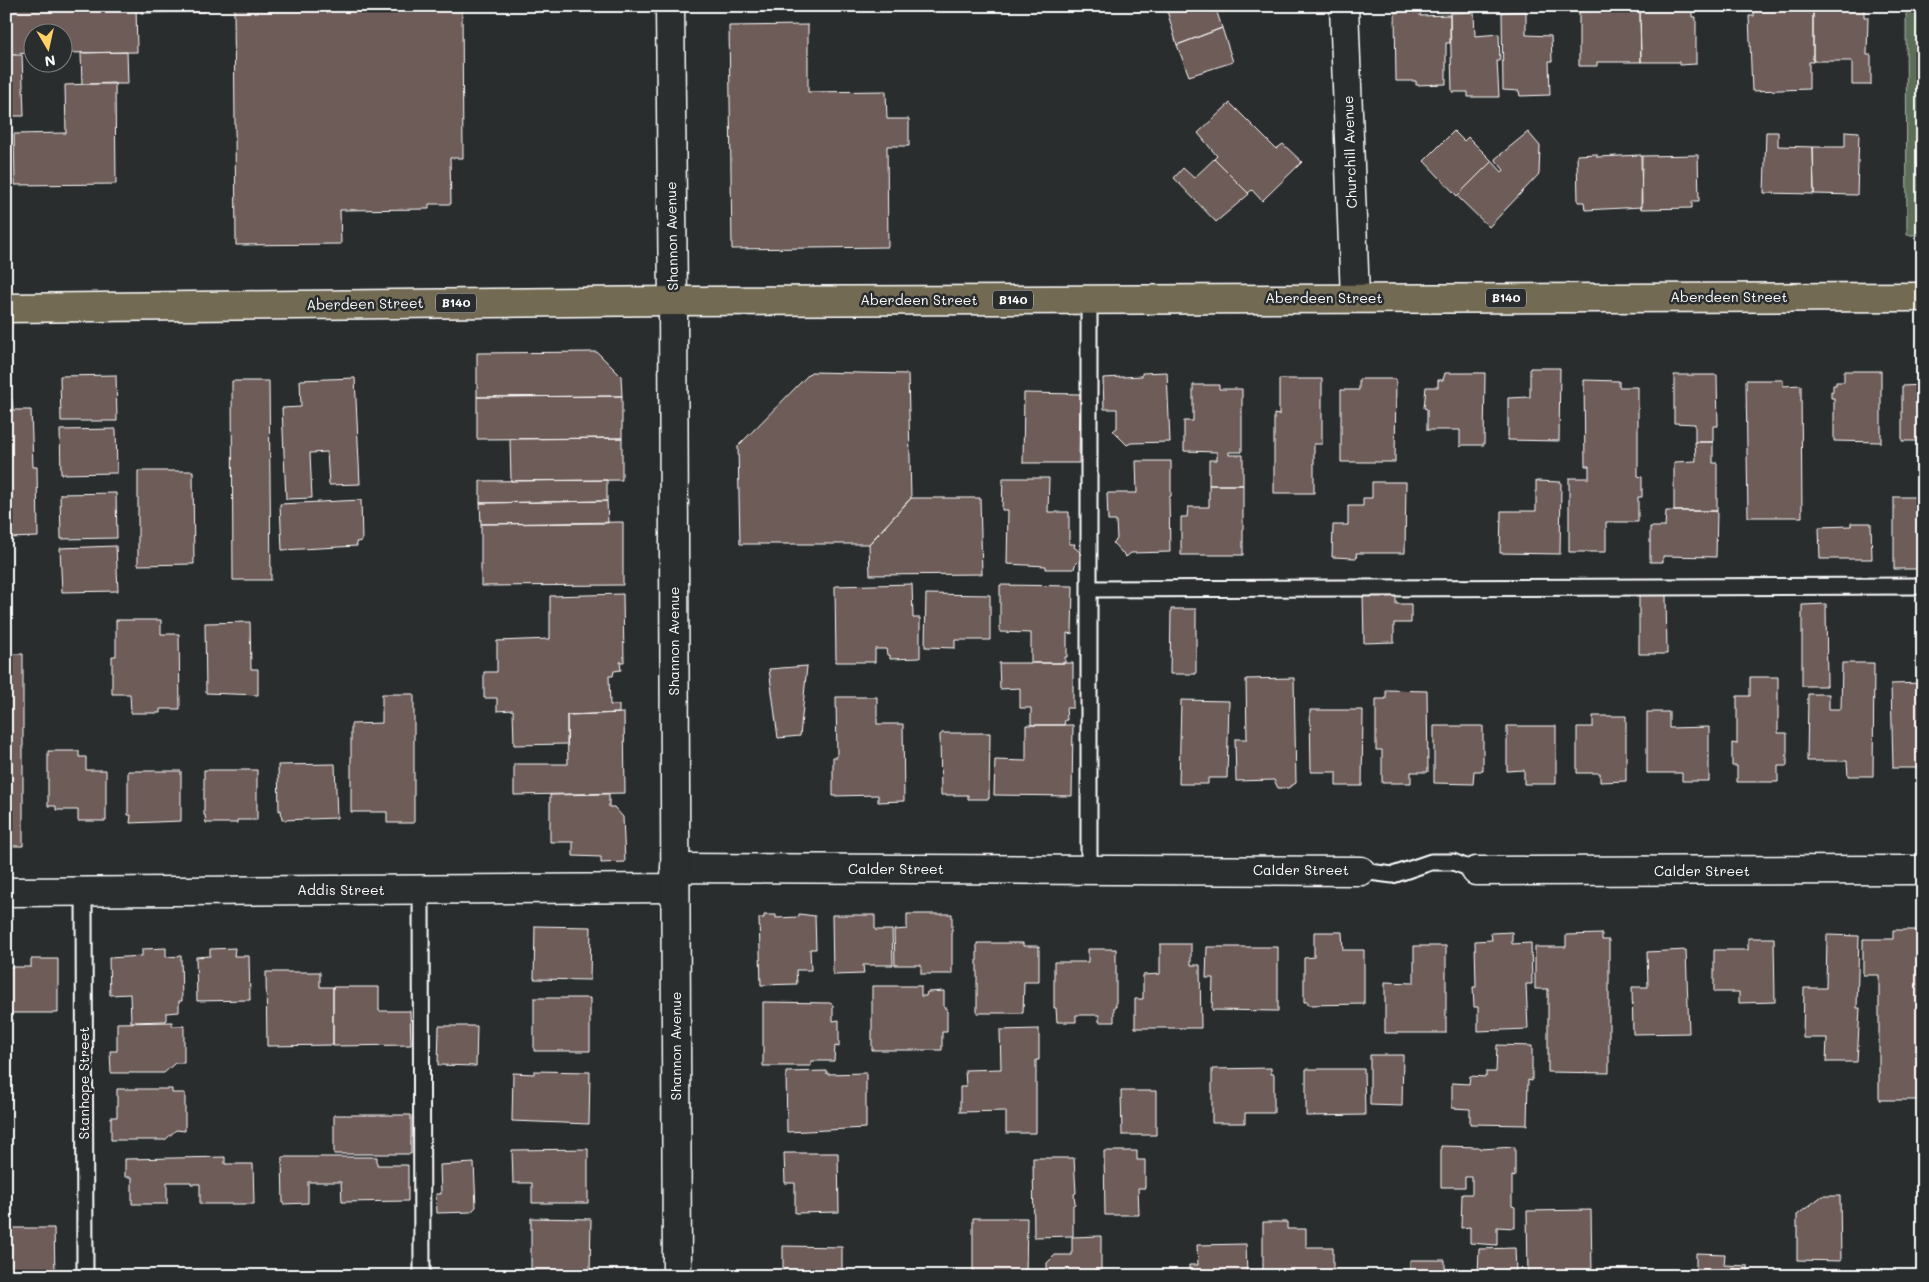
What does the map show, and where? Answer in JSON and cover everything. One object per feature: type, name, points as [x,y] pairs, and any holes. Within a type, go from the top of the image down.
[{"type":"main road","name":"Aberdeen Street","points":[[6,308],[673,301],[1923,297]]},
{"type":"street","name":"Shannon Avenue","points":[[670,6],[677,1276]]},
{"type":"street","name":"Churchill Avenue","points":[[1344,6],[1355,298]]},
{"type":"street","name":"Calder Street","points":[[675,878],[1089,869],[1361,870]]},
{"type":"street","name":"Calder Street","points":[[1476,872],[1923,870]]},
{"type":"street","name":"Addis Street","points":[[6,892],[421,889],[675,878]]},
{"type":"lane","points":[[1089,300],[1089,869]]},
{"type":"lane","points":[[1089,589],[1923,586]]},
{"type":"lane","name":"Calder Street","points":[[1361,870],[1393,875],[1432,862],[1453,862],[1476,872]]},
{"type":"lane","points":[[421,889],[422,1276]]},
{"type":"lane","name":"Stanhope Street","points":[[84,891],[85,1276]]},
{"type":"green space","points":[[1906,6],[1923,6],[1923,235],[1907,235]]},
{"type":"building","points":[[6,6],[136,6],[137,52],[72,53],[72,22],[22,22],[22,53],[6,54]]},
{"type":"building","points":[[141,6],[205,6],[205,12],[141,13]]},
{"type":"building","points":[[234,6],[462,6],[463,158],[450,158],[451,204],[429,204],[429,209],[340,210],[341,244],[236,245]]},
{"type":"building","points":[[1215,6],[1222,28],[1177,45],[1166,7]]},
{"type":"building","points":[[1788,7],[1789,11],[1813,10],[1813,62],[1809,62],[1809,89],[1752,91],[1749,16],[1754,16],[1754,8]]},
{"type":"building","points":[[1593,8],[1618,8],[1618,11],[1640,11],[1641,62],[1597,62],[1597,66],[1579,66],[1579,12],[1593,11]]},
{"type":"building","points":[[1830,8],[1864,8],[1864,17],[1868,17],[1867,55],[1871,55],[1871,85],[1852,85],[1852,61],[1813,61],[1813,10],[1831,10]]},
{"type":"building","points":[[1692,9],[1692,17],[1696,17],[1696,64],[1679,65],[1679,62],[1641,62],[1640,10]]},
{"type":"building","points":[[1421,11],[1420,16],[1450,15],[1450,43],[1446,43],[1446,84],[1416,85],[1416,81],[1396,81],[1395,12]]},
{"type":"building","points":[[1526,11],[1526,35],[1551,36],[1552,61],[1549,61],[1550,95],[1520,96],[1519,91],[1503,90],[1502,12]]},
{"type":"building","points":[[1474,12],[1475,36],[1499,34],[1500,61],[1497,61],[1499,97],[1468,97],[1468,92],[1452,92],[1450,13]]},
{"type":"building","points":[[808,25],[808,92],[886,91],[887,119],[909,119],[909,146],[887,146],[888,247],[732,249],[729,26]]},
{"type":"building","points":[[1222,28],[1233,62],[1189,76],[1177,45]]},
{"type":"building","points":[[127,52],[128,84],[82,84],[81,53]]},
{"type":"building","points":[[6,55],[22,55],[24,116],[6,116]]},
{"type":"building","points":[[115,83],[116,184],[15,185],[14,134],[66,133],[65,85]]},
{"type":"building","points":[[1230,103],[1276,149],[1283,144],[1302,162],[1262,201],[1252,190],[1248,193],[1214,159],[1217,156],[1198,133]]},
{"type":"building","points":[[1454,131],[1464,141],[1468,137],[1492,161],[1457,196],[1424,161]]},
{"type":"building","points":[[1845,131],[1859,132],[1857,195],[1814,194],[1813,147],[1845,147]]},
{"type":"building","points":[[1528,132],[1540,146],[1539,174],[1489,227],[1457,196],[1492,161],[1502,172],[1504,170],[1495,159]]},
{"type":"building","points":[[1766,132],[1778,132],[1778,146],[1813,147],[1814,194],[1764,193]]},
{"type":"building","points":[[1597,154],[1597,157],[1641,155],[1642,207],[1585,210],[1584,202],[1578,202],[1577,155]]},
{"type":"building","points":[[1698,155],[1699,201],[1692,201],[1692,208],[1641,209],[1642,156]]},
{"type":"building","points":[[1214,159],[1249,194],[1216,222],[1174,178],[1183,168],[1194,178]]},
{"type":"building","points":[[597,352],[621,376],[622,396],[477,397],[477,353]]},
{"type":"building","points":[[1530,368],[1560,368],[1559,441],[1508,440],[1508,398],[1530,397]]},
{"type":"building","points":[[1844,371],[1881,371],[1881,442],[1834,441],[1834,398],[1831,398],[1831,391],[1833,392],[1833,385],[1836,385],[1836,382],[1844,382]]},
{"type":"building","points":[[811,372],[908,374],[911,498],[869,544],[740,544],[738,446]]},
{"type":"building","points":[[1167,372],[1170,442],[1131,443],[1127,445],[1113,431],[1117,428],[1117,409],[1104,409],[1103,378],[1142,376],[1142,373]]},
{"type":"building","points":[[1445,373],[1485,373],[1484,445],[1463,445],[1460,447],[1460,430],[1427,430],[1427,409],[1424,408],[1426,387],[1438,387],[1438,380],[1443,380]]},
{"type":"building","points":[[116,375],[117,421],[61,421],[60,376]]},
{"type":"building","points":[[1674,375],[1717,375],[1718,426],[1713,426],[1713,442],[1695,442],[1695,424],[1674,423]]},
{"type":"building","points":[[355,378],[360,484],[329,485],[327,452],[310,453],[312,498],[286,499],[282,408],[301,407],[300,380]]},
{"type":"building","points":[[1279,379],[1322,379],[1322,444],[1314,444],[1314,493],[1274,493],[1274,414],[1279,415]]},
{"type":"building","points":[[1359,379],[1396,379],[1395,462],[1341,462],[1341,390],[1359,390]]},
{"type":"building","points":[[1584,380],[1619,381],[1619,387],[1638,387],[1638,476],[1642,477],[1642,497],[1638,497],[1638,522],[1606,522],[1606,552],[1569,552],[1569,478],[1589,478],[1589,466],[1585,466]]},
{"type":"building","points":[[1746,380],[1783,380],[1783,386],[1801,385],[1802,517],[1748,517]]},
{"type":"building","points":[[232,381],[269,381],[271,580],[233,580]]},
{"type":"building","points":[[1193,385],[1219,385],[1219,389],[1242,389],[1242,452],[1229,452],[1229,455],[1243,455],[1243,485],[1209,485],[1209,460],[1217,460],[1217,452],[1184,451],[1184,421],[1193,421]]},
{"type":"building","points":[[1923,385],[1923,441],[1902,441],[1902,386]]},
{"type":"building","points":[[1024,393],[1080,394],[1079,463],[1023,463]]},
{"type":"building","points":[[622,396],[622,438],[477,439],[477,397]]},
{"type":"building","points":[[6,399],[12,399],[13,410],[31,410],[33,467],[37,467],[38,537],[7,538]]},
{"type":"building","points":[[116,429],[117,473],[61,474],[60,430]]},
{"type":"building","points":[[622,438],[622,480],[511,481],[510,439]]},
{"type":"building","points":[[1695,442],[1713,442],[1713,463],[1717,463],[1717,511],[1674,511],[1674,462],[1696,461]]},
{"type":"building","points":[[1136,461],[1171,461],[1171,496],[1169,497],[1170,552],[1131,553],[1126,557],[1113,543],[1117,539],[1116,521],[1108,521],[1107,493],[1137,493]]},
{"type":"building","points":[[138,471],[193,471],[194,564],[138,565]]},
{"type":"building","points":[[1003,478],[1049,478],[1048,512],[1069,512],[1069,544],[1075,544],[1074,547],[1080,552],[1080,560],[1074,569],[1046,569],[1046,566],[1007,564],[1008,510],[1002,510]]},
{"type":"building","points":[[607,480],[607,501],[480,503],[480,481]]},
{"type":"building","points":[[1536,481],[1561,482],[1560,554],[1500,553],[1501,511],[1536,511]]},
{"type":"building","points":[[1372,482],[1406,482],[1405,553],[1356,553],[1357,558],[1332,557],[1333,525],[1348,525],[1348,506],[1363,506],[1363,498],[1372,498]]},
{"type":"building","points":[[1209,485],[1243,485],[1243,555],[1181,555],[1181,517],[1187,517],[1188,507],[1209,507]]},
{"type":"building","points":[[116,493],[117,538],[61,539],[60,494]]},
{"type":"building","points":[[1894,497],[1923,497],[1923,569],[1894,569]]},
{"type":"building","points":[[911,498],[980,498],[982,574],[870,575],[869,544]]},
{"type":"building","points":[[361,500],[362,541],[356,542],[357,546],[282,550],[280,504]]},
{"type":"building","points":[[607,501],[608,523],[481,524],[480,503]]},
{"type":"building","points":[[1666,511],[1717,511],[1716,557],[1663,556],[1663,562],[1650,562],[1650,527],[1665,527]]},
{"type":"building","points":[[623,522],[623,585],[481,586],[481,524]]},
{"type":"building","points":[[1851,523],[1871,523],[1872,559],[1820,559],[1819,527],[1851,526]]},
{"type":"building","points":[[116,546],[118,591],[62,592],[60,548]]},
{"type":"building","points":[[912,584],[913,618],[920,618],[920,658],[890,659],[886,649],[875,649],[875,662],[836,662],[835,586]]},
{"type":"building","points":[[1000,585],[1073,586],[1072,634],[1067,633],[1067,657],[1065,657],[1065,663],[1031,663],[1031,633],[1000,632]]},
{"type":"building","points":[[623,594],[624,662],[620,662],[621,670],[614,671],[613,676],[609,676],[610,705],[619,705],[619,713],[567,715],[567,744],[514,745],[513,710],[497,711],[497,698],[484,698],[484,672],[497,672],[497,641],[550,639],[550,596]]},
{"type":"building","points":[[926,594],[990,595],[990,640],[955,640],[955,648],[925,647]]},
{"type":"building","points":[[1363,594],[1396,595],[1396,604],[1411,604],[1411,623],[1394,623],[1394,642],[1364,643]]},
{"type":"building","points":[[1666,594],[1667,654],[1639,654],[1639,595]]},
{"type":"building","points":[[1826,604],[1827,686],[1802,686],[1802,605]]},
{"type":"building","points":[[1171,609],[1196,609],[1196,674],[1170,674]]},
{"type":"building","points":[[116,620],[161,620],[161,634],[179,634],[180,709],[160,709],[160,713],[131,713],[130,694],[112,694],[112,656],[116,656]]},
{"type":"building","points":[[250,622],[251,669],[258,669],[258,695],[206,693],[205,623]]},
{"type":"building","points":[[6,654],[23,654],[23,846],[6,846]]},
{"type":"building","points":[[999,663],[1073,663],[1073,708],[1066,708],[1067,720],[1065,720],[1064,725],[1031,725],[1031,708],[1020,708],[1020,688],[1000,689]]},
{"type":"building","points":[[1842,663],[1874,663],[1873,776],[1848,776],[1847,761],[1807,761],[1808,694],[1829,694],[1829,709],[1841,709]]},
{"type":"building","points":[[807,666],[800,736],[778,738],[769,669]]},
{"type":"building","points":[[1750,677],[1778,677],[1778,733],[1787,733],[1787,766],[1778,766],[1778,782],[1737,782],[1737,766],[1732,766],[1732,743],[1737,744],[1737,696],[1750,696]]},
{"type":"building","points":[[1294,678],[1296,783],[1288,788],[1278,788],[1274,780],[1236,781],[1235,739],[1247,739],[1246,679]]},
{"type":"building","points":[[1923,683],[1923,768],[1893,768],[1891,684]]},
{"type":"building","points":[[1386,690],[1427,691],[1428,772],[1411,772],[1411,783],[1382,783],[1382,750],[1376,750],[1376,699],[1386,699]]},
{"type":"building","points":[[382,694],[414,694],[414,823],[387,823],[387,812],[351,812],[351,724],[382,723]]},
{"type":"building","points":[[836,697],[877,697],[877,724],[903,724],[904,801],[878,802],[878,795],[833,796],[833,757],[837,757]]},
{"type":"building","points":[[1181,700],[1229,701],[1227,778],[1208,778],[1208,784],[1179,784]]},
{"type":"building","points":[[1310,710],[1363,710],[1362,786],[1336,786],[1336,772],[1311,772]]},
{"type":"building","points":[[1647,712],[1669,712],[1669,728],[1709,727],[1709,781],[1682,781],[1682,773],[1647,773]]},
{"type":"building","points":[[624,713],[625,793],[514,795],[514,764],[568,764],[567,715]]},
{"type":"building","points":[[1593,716],[1626,716],[1626,781],[1600,782],[1600,773],[1577,773],[1577,727],[1593,727]]},
{"type":"building","points":[[1026,725],[1073,725],[1072,796],[994,795],[995,760],[1026,761]]},
{"type":"building","points":[[1434,726],[1483,726],[1483,771],[1474,771],[1473,784],[1434,783]]},
{"type":"building","points":[[1507,726],[1556,726],[1556,784],[1524,784],[1524,770],[1507,771]]},
{"type":"building","points":[[942,733],[990,733],[989,799],[968,799],[968,795],[941,795],[940,735]]},
{"type":"building","points":[[48,751],[79,751],[79,757],[86,757],[86,770],[106,770],[106,821],[78,821],[78,810],[56,810],[56,806],[48,806]]},
{"type":"building","points":[[335,764],[337,818],[282,820],[281,810],[279,811],[278,765]]},
{"type":"building","points":[[204,770],[257,770],[257,820],[237,820],[237,823],[206,823],[204,815]]},
{"type":"building","points":[[128,771],[181,771],[181,821],[130,823],[131,815],[128,815]]},
{"type":"building","points":[[609,794],[609,807],[614,807],[623,817],[625,862],[601,863],[601,857],[573,856],[573,842],[550,842],[550,795]]},
{"type":"building","points":[[799,914],[815,916],[816,949],[810,949],[811,970],[796,970],[797,984],[761,985],[759,918],[764,918],[764,915],[776,915],[776,918],[799,917]]},
{"type":"building","points":[[907,914],[952,914],[952,974],[921,974],[921,965],[895,965],[894,930],[907,929]]},
{"type":"building","points":[[832,915],[875,915],[875,930],[892,930],[893,965],[863,965],[864,974],[833,975]]},
{"type":"building","points":[[535,926],[591,927],[590,980],[534,979]]},
{"type":"building","points":[[1893,930],[1916,930],[1916,934],[1923,934],[1923,1100],[1879,1100],[1879,975],[1863,975],[1863,939],[1893,939]]},
{"type":"building","points":[[1314,932],[1342,932],[1343,950],[1364,950],[1364,1004],[1308,1005],[1308,1002],[1304,1002],[1304,958],[1314,957]]},
{"type":"building","points":[[1512,932],[1512,944],[1531,943],[1532,984],[1526,984],[1528,1029],[1478,1031],[1478,1007],[1474,1007],[1473,987],[1476,987],[1475,941],[1492,940],[1491,933]]},
{"type":"building","points":[[1602,934],[1602,940],[1609,940],[1609,1073],[1548,1072],[1548,989],[1535,989],[1535,947],[1566,947],[1566,935]]},
{"type":"building","points":[[1827,935],[1859,936],[1857,1008],[1860,1008],[1857,1062],[1826,1062],[1827,1038],[1803,1038],[1804,988],[1826,988]]},
{"type":"building","points":[[1748,938],[1774,938],[1775,1002],[1739,1003],[1739,992],[1714,992],[1714,950],[1748,950]]},
{"type":"building","points":[[977,943],[1023,943],[1023,946],[1039,946],[1039,982],[1024,982],[1023,1013],[977,1013]]},
{"type":"building","points":[[1160,944],[1191,944],[1191,965],[1200,965],[1201,1028],[1135,1028],[1135,999],[1143,999],[1143,975],[1160,974]]},
{"type":"building","points":[[1414,946],[1446,946],[1446,1033],[1385,1033],[1385,982],[1414,983]]},
{"type":"building","points":[[1207,947],[1278,947],[1278,1011],[1212,1010],[1213,978],[1206,978]]},
{"type":"building","points":[[166,948],[166,957],[181,956],[182,1001],[179,1001],[179,1012],[166,1013],[166,1021],[131,1022],[130,994],[110,995],[109,958],[142,956],[142,949]]},
{"type":"building","points":[[235,948],[234,956],[249,956],[250,1000],[197,1001],[196,957],[210,956],[210,949]]},
{"type":"building","points":[[1088,949],[1116,949],[1116,1007],[1114,1007],[1114,1022],[1099,1022],[1099,1015],[1076,1015],[1076,1022],[1057,1022],[1056,1008],[1054,1008],[1054,962],[1088,962]]},
{"type":"building","points":[[1686,950],[1689,1033],[1633,1034],[1632,987],[1648,987],[1647,952]]},
{"type":"building","points":[[31,959],[58,959],[58,1013],[6,1013],[6,967],[31,967]]},
{"type":"building","points":[[266,972],[320,972],[320,987],[333,987],[333,1045],[267,1046]]},
{"type":"building","points":[[872,986],[921,986],[921,996],[926,996],[927,992],[944,991],[944,1008],[947,1008],[947,1032],[942,1032],[942,1050],[872,1050]]},
{"type":"building","points":[[333,987],[379,987],[379,1011],[410,1011],[411,1045],[333,1046]]},
{"type":"building","points":[[534,998],[590,998],[590,1051],[534,1051]]},
{"type":"building","points":[[763,1002],[830,1003],[833,1005],[833,1021],[839,1020],[839,1047],[835,1046],[834,1061],[811,1061],[811,1066],[763,1066]]},
{"type":"building","points":[[172,1022],[172,1026],[184,1026],[184,1063],[175,1063],[164,1073],[111,1073],[110,1051],[117,1051],[117,1023]]},
{"type":"building","points":[[439,1026],[477,1026],[476,1066],[438,1065]]},
{"type":"building","points":[[1039,1029],[1039,1060],[1036,1060],[1036,1133],[1006,1133],[1006,1111],[960,1112],[960,1087],[966,1087],[965,1070],[1001,1069],[1000,1030]]},
{"type":"building","points":[[1497,1045],[1532,1046],[1532,1081],[1528,1080],[1527,1125],[1470,1124],[1470,1109],[1452,1108],[1452,1083],[1469,1084],[1470,1076],[1486,1077],[1486,1072],[1496,1072]]},
{"type":"building","points":[[1370,1055],[1403,1055],[1402,1106],[1370,1105]]},
{"type":"building","points":[[1271,1068],[1271,1074],[1274,1074],[1274,1113],[1245,1113],[1245,1123],[1212,1123],[1212,1069]]},
{"type":"building","points":[[1306,1069],[1364,1069],[1365,1115],[1306,1116]]},
{"type":"building","points":[[534,1071],[590,1072],[589,1124],[512,1121],[513,1073],[534,1074]]},
{"type":"building","points":[[827,1071],[827,1074],[866,1073],[866,1128],[787,1132],[786,1072]]},
{"type":"building","points":[[117,1089],[172,1089],[172,1093],[185,1093],[185,1131],[176,1130],[165,1140],[111,1140],[111,1117],[117,1117]]},
{"type":"building","points":[[1121,1091],[1156,1091],[1156,1135],[1122,1135]]},
{"type":"building","points":[[334,1115],[411,1115],[411,1154],[334,1154]]},
{"type":"building","points":[[1441,1146],[1479,1147],[1480,1149],[1515,1147],[1515,1177],[1512,1176],[1512,1206],[1515,1207],[1515,1228],[1497,1227],[1497,1245],[1470,1243],[1470,1227],[1461,1228],[1462,1194],[1472,1194],[1472,1177],[1465,1177],[1465,1187],[1441,1187]]},
{"type":"building","points":[[588,1149],[588,1203],[532,1203],[532,1183],[513,1183],[512,1150]]},
{"type":"building","points":[[1104,1151],[1137,1151],[1137,1160],[1145,1160],[1145,1188],[1138,1188],[1139,1215],[1105,1215]]},
{"type":"building","points":[[784,1153],[838,1153],[839,1212],[795,1213],[795,1183],[785,1183]]},
{"type":"building","points":[[225,1157],[225,1164],[253,1164],[254,1204],[200,1204],[200,1184],[167,1182],[167,1204],[132,1204],[132,1177],[125,1177],[125,1159]]},
{"type":"building","points":[[282,1157],[377,1157],[377,1165],[408,1165],[408,1201],[342,1202],[341,1182],[308,1182],[308,1203],[283,1204]]},
{"type":"building","points":[[1033,1158],[1074,1158],[1076,1193],[1074,1194],[1075,1204],[1073,1205],[1073,1236],[1034,1237]]},
{"type":"building","points":[[474,1163],[476,1207],[471,1212],[437,1213],[436,1194],[441,1194],[440,1165]]},
{"type":"building","points":[[1822,1196],[1840,1196],[1841,1261],[1797,1260],[1797,1215]]},
{"type":"building","points":[[1591,1210],[1592,1276],[1528,1276],[1527,1211]]},
{"type":"building","points":[[531,1218],[591,1219],[590,1272],[531,1271]]},
{"type":"building","points":[[973,1218],[1027,1218],[1026,1276],[973,1276]]},
{"type":"building","points":[[1263,1222],[1287,1222],[1287,1229],[1306,1229],[1306,1247],[1333,1247],[1333,1276],[1263,1276]]},
{"type":"building","points":[[6,1228],[54,1228],[55,1276],[6,1276]]},
{"type":"building","points":[[1101,1236],[1101,1276],[1047,1276],[1047,1263],[1055,1255],[1072,1255],[1072,1237]]},
{"type":"building","points":[[1246,1244],[1247,1276],[1189,1276],[1189,1265],[1198,1265],[1197,1245]]},
{"type":"building","points":[[783,1246],[842,1247],[842,1276],[783,1276]]},
{"type":"building","points":[[1515,1248],[1516,1272],[1503,1271],[1503,1276],[1461,1276],[1478,1274],[1479,1249]]},
{"type":"building","points":[[1696,1253],[1725,1254],[1724,1265],[1748,1266],[1748,1276],[1696,1276]]},
{"type":"building","points":[[1410,1260],[1445,1260],[1445,1276],[1410,1276]]},
{"type":"building","points":[[1923,1272],[1923,1276],[1869,1276],[1869,1273]]},
{"type":"building","points":[[1665,1273],[1665,1276],[1610,1276],[1610,1274]]}]
